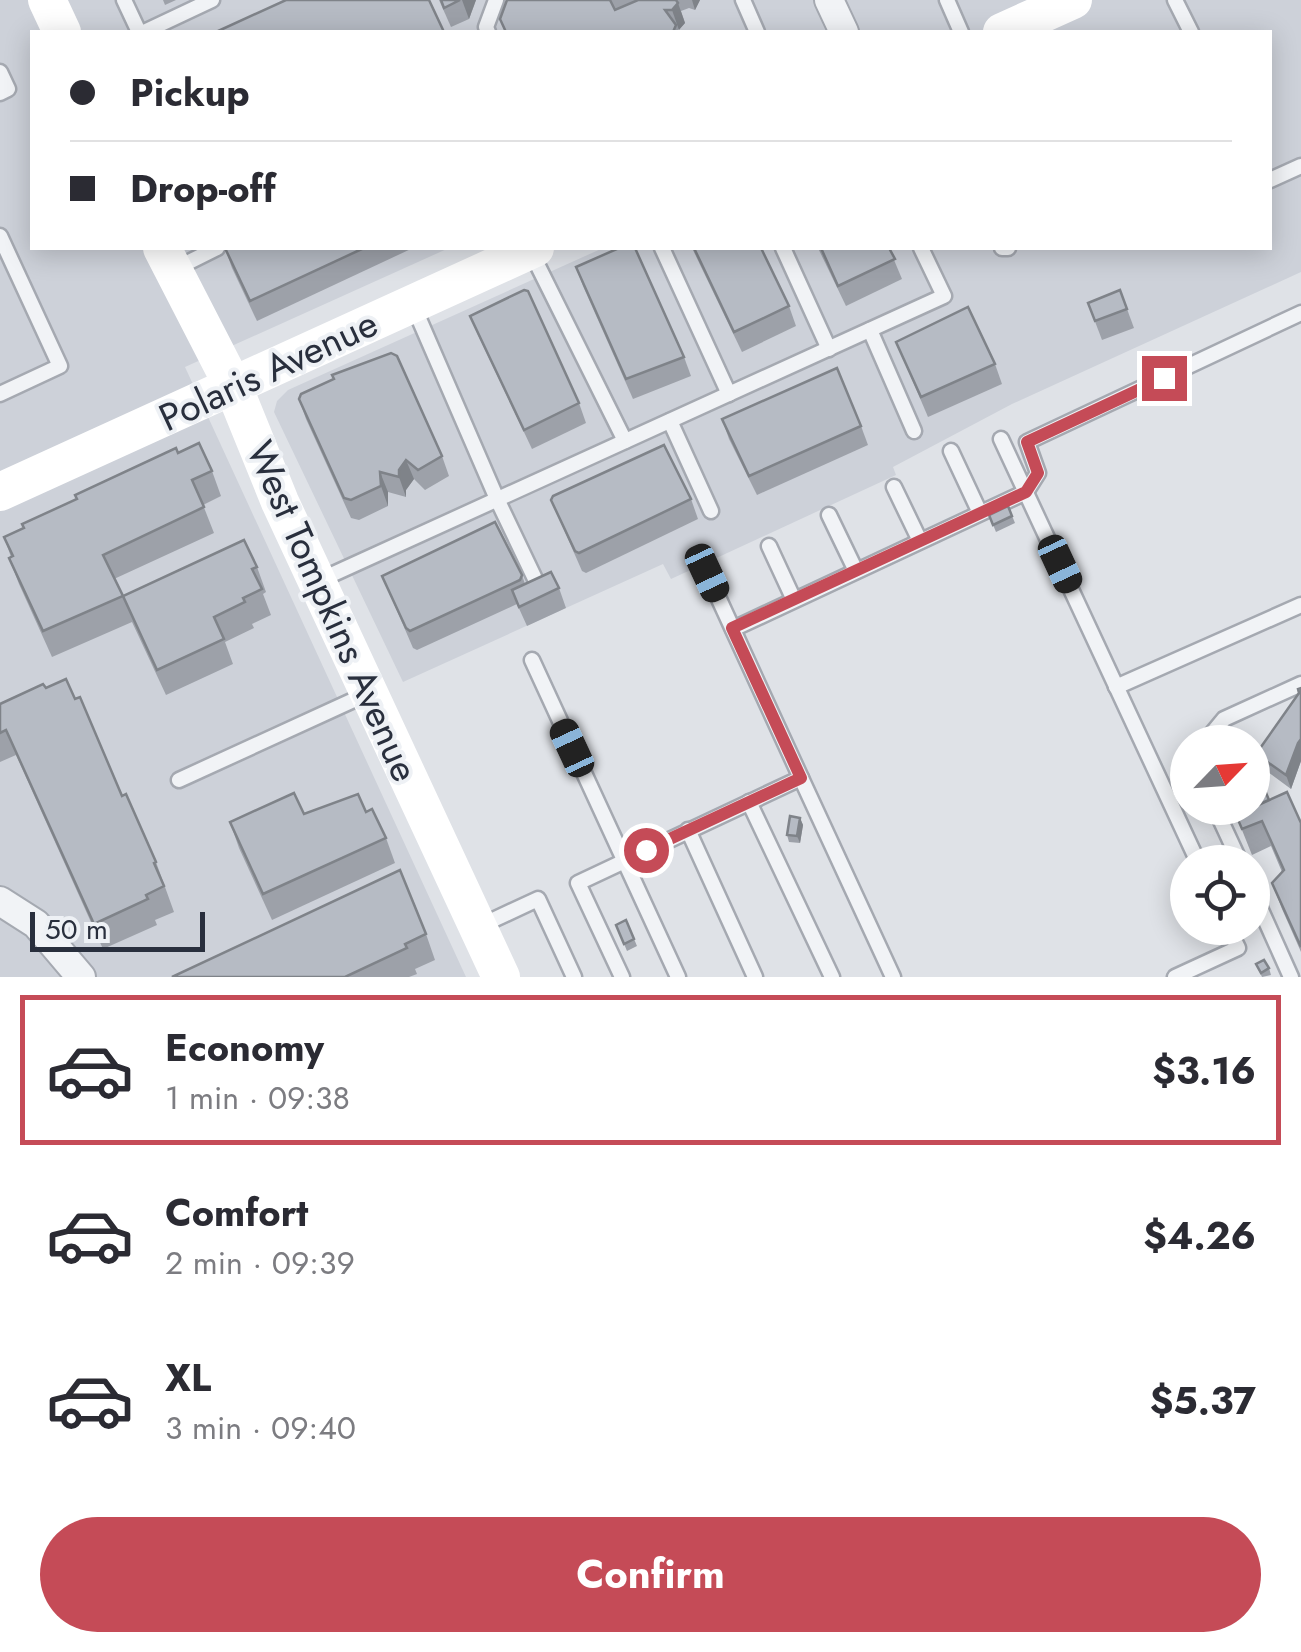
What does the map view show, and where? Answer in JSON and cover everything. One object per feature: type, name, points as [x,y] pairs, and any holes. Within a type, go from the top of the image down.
[{"type":"street","points":[[48,0],[61,30]]},
{"type":"street","points":[[828,0],[843,30]]},
{"type":"street","points":[[1007,30],[1056,12]]},
{"type":"street","name":"Polaris Avenue","points":[[0,492],[531,250]]},
{"type":"street","name":"West Tompkins Avenue","points":[[167,259],[233,386],[280,502],[501,977]]},
{"type":"street","points":[[0,902],[36,924],[81,977]]},
{"type":"lane","points":[[124,0],[141,30]]},
{"type":"lane","points":[[146,30],[212,0]]},
{"type":"lane","points":[[487,30],[496,0]]},
{"type":"lane","points":[[743,0],[756,30]]},
{"type":"lane","points":[[946,0],[960,30]]},
{"type":"lane","points":[[1176,0],[1190,30]]},
{"type":"lane","points":[[0,72],[8,89],[0,93]]},
{"type":"lane","points":[[1272,179],[1301,166]]},
{"type":"lane","points":[[0,236],[60,366],[0,394]]},
{"type":"lane","points":[[167,259],[208,250]]},
{"type":"lane","points":[[533,250],[625,441]]},
{"type":"lane","points":[[663,250],[730,394]]},
{"type":"lane","points":[[784,250],[829,349]]},
{"type":"lane","points":[[317,581],[944,296],[922,250]]},
{"type":"lane","points":[[412,304],[496,500],[536,582]]},
{"type":"lane","points":[[732,628],[1026,492],[1038,473],[1027,442],[1301,313]]},
{"type":"lane","points":[[870,330],[914,431]]},
{"type":"lane","points":[[670,421],[711,512]]},
{"type":"lane","points":[[1001,439],[1190,845]]},
{"type":"lane","points":[[952,451],[980,513]]},
{"type":"lane","points":[[894,487],[920,541]]},
{"type":"lane","points":[[829,515],[856,571]]},
{"type":"lane","points":[[769,546],[794,600]]},
{"type":"lane","points":[[707,573],[893,977]]},
{"type":"lane","points":[[1116,687],[1301,604]]},
{"type":"lane","points":[[532,660],[678,977]]},
{"type":"lane","points":[[1219,725],[1224,719],[1301,684]]},
{"type":"lane","points":[[178,780],[369,692]]},
{"type":"lane","points":[[622,977],[578,883],[801,778]]},
{"type":"lane","points":[[749,802],[832,977]]},
{"type":"lane","points":[[688,830],[755,977]]},
{"type":"lane","points":[[478,927],[538,899],[574,977]]},
{"type":"lane","points":[[1270,930],[1291,977]]},
{"type":"lane","points":[[1175,977],[1238,948],[1236,945]]},
{"type":"shaded area","points":[[0,0],[1301,0],[1301,272],[1012,404],[893,467],[896,475],[671,579],[663,564],[403,682],[274,412],[277,401],[288,390],[599,250],[1272,250],[1272,30],[30,30],[30,250],[445,250],[185,367],[466,977],[0,977]]},
{"type":"building","points":[[286,0],[429,0],[443,30],[220,30]]},
{"type":"building","points":[[441,0],[460,0],[444,8]]},
{"type":"building","points":[[507,0],[610,0],[615,10],[638,0],[678,3],[672,10],[665,10],[676,25],[674,30],[505,30],[500,19]]},
{"type":"building","points":[[226,250],[360,250],[250,301]]},
{"type":"building","points":[[614,250],[636,250],[684,357],[626,379],[576,267]]},
{"type":"building","points":[[695,250],[762,250],[789,306],[734,332]]},
{"type":"building","points":[[822,250],[890,250],[895,259],[838,286]]},
{"type":"building","points":[[1120,290],[1127,309],[1095,321],[1088,303]]},
{"type":"building","points":[[528,291],[579,403],[524,430],[470,316]]},
{"type":"building","points":[[968,307],[995,364],[921,397],[896,342]]},
{"type":"building","points":[[391,353],[397,356],[442,456],[418,470],[406,460],[399,477],[380,472],[381,486],[351,500],[344,498],[299,399],[301,394],[334,379],[332,375]]},
{"type":"building","points":[[837,368],[861,426],[749,476],[722,419]]},
{"type":"building","points":[[199,443],[212,471],[192,480],[204,507],[103,555],[123,596],[43,631],[9,558],[13,556],[4,537],[24,528],[22,524],[77,499],[75,495],[176,448],[178,453]]},
{"type":"building","points":[[664,445],[691,499],[579,553],[575,551],[551,500],[553,496]]},
{"type":"building","points":[[1008,506],[1012,516],[993,525],[989,515]]},
{"type":"building","points":[[495,522],[522,575],[520,580],[410,631],[406,628],[382,576]]},
{"type":"building","points":[[244,540],[262,589],[214,617],[224,639],[157,670],[123,596]]},
{"type":"building","points":[[551,572],[559,588],[519,607],[512,590]]},
{"type":"building","points":[[66,679],[75,699],[80,697],[122,796],[126,794],[164,886],[146,895],[148,899],[94,924],[6,730],[0,733],[0,704],[43,684],[46,688]]},
{"type":"building","points":[[1301,688],[1301,739],[1286,775],[1270,764],[1270,734]]},
{"type":"building","points":[[1287,792],[1301,823],[1301,947],[1272,883],[1284,870],[1264,825],[1270,825],[1270,800]]},
{"type":"building","points":[[294,793],[304,814],[358,794],[366,812],[372,809],[386,838],[263,894],[230,822]]},
{"type":"building","points":[[790,816],[800,818],[797,836],[787,835]]},
{"type":"building","points":[[400,870],[426,934],[405,944],[407,948],[345,977],[172,977]]},
{"type":"building","points":[[626,920],[634,939],[624,944],[616,925]]},
{"type":"building","points":[[1264,960],[1269,968],[1261,973],[1256,964]]},
{"type":"route","points":[[646,850],[801,778],[732,628],[1026,492],[1038,473],[1027,442],[1164,378]]}]
